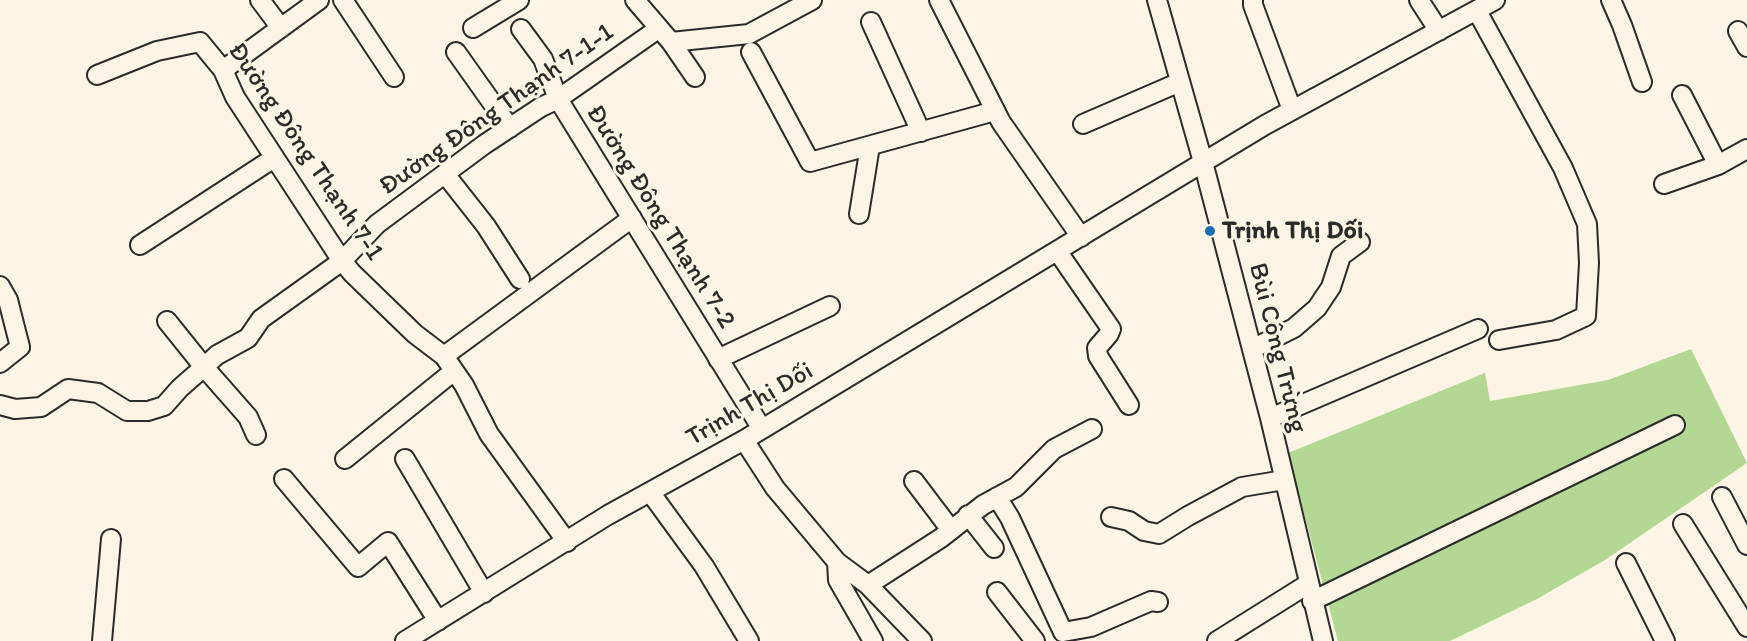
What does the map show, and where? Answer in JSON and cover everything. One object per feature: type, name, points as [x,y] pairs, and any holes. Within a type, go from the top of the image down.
[{"type":"street","points":[[260,0],[281,28]]},
{"type":"street","points":[[223,70],[319,0]]},
{"type":"street","points":[[343,0],[394,77]]},
{"type":"street","points":[[474,28],[519,0]]},
{"type":"street","points":[[635,0],[695,76]]},
{"type":"street","points":[[664,35],[749,34],[812,0]]},
{"type":"street","points":[[939,0],[1001,122],[1081,237]]},
{"type":"street","name":"Bùi Công Trừng","points":[[1157,0],[1203,162],[1270,418],[1323,641]]},
{"type":"street","points":[[1254,0],[1253,5],[1292,110]]},
{"type":"street","points":[[1419,0],[1439,31]]},
{"type":"street","name":"Trịnh Thị Dối","points":[[405,641],[433,630],[484,592],[608,515],[744,440],[1058,252],[1203,162],[1292,110],[1495,0]]},
{"type":"street","points":[[1611,0],[1623,25],[1642,82]]},
{"type":"street","points":[[1477,11],[1563,168],[1587,224],[1589,263],[1586,316],[1556,330],[1499,340]]},
{"type":"street","points":[[871,22],[921,132]]},
{"type":"street","name":"Đường Đông Thạnh 7-2","points":[[521,29],[543,59],[553,80],[558,99],[762,429]]},
{"type":"street","name":"Đường Đông Thạnh 7-1-1","points":[[0,405],[15,409],[41,407],[68,390],[98,393],[127,411],[148,411],[164,406],[180,388],[217,355],[248,338],[261,319],[342,261],[377,224],[541,107],[664,35]]},
{"type":"street","name":"Đường Đông Thạnh 7-1","points":[[97,75],[158,51],[200,42],[223,70],[235,97],[342,261],[415,334],[449,364],[464,385],[489,434],[567,542]]},
{"type":"street","points":[[456,52],[510,128]]},
{"type":"street","points":[[751,52],[810,162],[995,111]]},
{"type":"street","points":[[1083,124],[1180,82]]},
{"type":"street","points":[[1682,94],[1718,165]]},
{"type":"street","points":[[859,214],[870,146]]},
{"type":"street","points":[[1664,184],[1718,165],[1747,149]]},
{"type":"street","points":[[140,245],[274,158]]},
{"type":"street","points":[[445,174],[486,226],[520,279]]},
{"type":"street","points":[[345,459],[449,364],[632,218]]},
{"type":"street","points":[[1252,349],[1294,328],[1317,308],[1331,287],[1341,256],[1360,242]]},
{"type":"street","points":[[1058,252],[1110,326],[1109,334],[1097,348],[1098,356],[1129,405]]},
{"type":"street","points":[[0,286],[8,300],[20,347],[0,363]]},
{"type":"street","points":[[718,359],[830,306]]},
{"type":"street","points":[[167,321],[248,417],[256,435]]},
{"type":"street","points":[[1270,418],[1478,328]]},
{"type":"street","points":[[1217,641],[1310,593],[1674,425]]},
{"type":"street","points":[[867,585],[951,530],[968,515],[1016,487],[1054,449],[1092,429]]},
{"type":"street","points":[[744,440],[775,488],[837,562],[867,585],[922,641]]},
{"type":"street","points":[[405,459],[484,592]]},
{"type":"street","points":[[284,479],[358,567],[388,542],[433,630]]},
{"type":"street","points":[[1111,517],[1130,521],[1144,531],[1159,534],[1242,487],[1284,480]]},
{"type":"street","points":[[914,481],[951,530]]},
{"type":"street","points":[[650,492],[704,566],[749,641]]},
{"type":"street","points":[[1722,496],[1747,545]]},
{"type":"street","points":[[997,497],[1010,518],[1063,632],[1091,627],[1151,601],[1158,602]]},
{"type":"street","points":[[968,515],[994,548]]},
{"type":"street","points":[[1683,524],[1747,627]]},
{"type":"street","points":[[102,641],[111,539]]},
{"type":"street","points":[[837,562],[838,580],[873,641]]},
{"type":"street","points":[[1626,563],[1665,641]]},
{"type":"street","points":[[997,592],[1035,641]]},
{"type":"green space","points":[[1691,349],[1747,463],[1605,560],[1537,599],[1450,641],[1338,641],[1288,453],[1485,373],[1490,401],[1608,380]]},
{"type":"place","name":"Trịnh Thị Dối","points":[[1210,231]]}]
